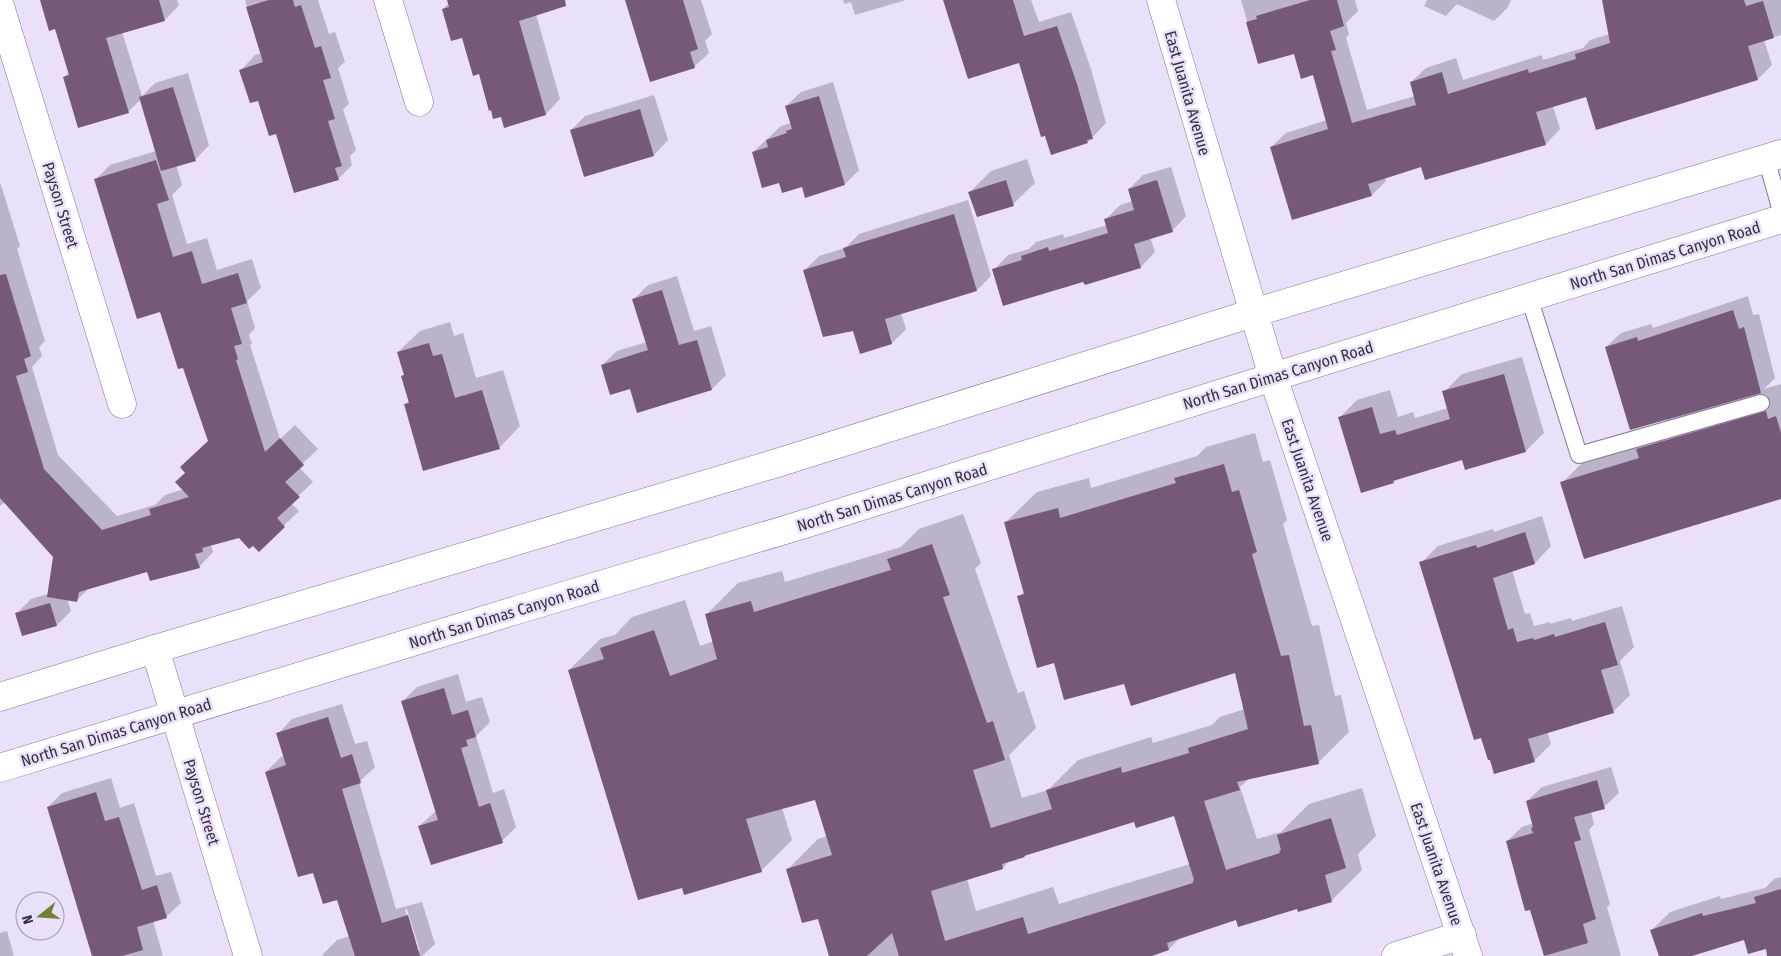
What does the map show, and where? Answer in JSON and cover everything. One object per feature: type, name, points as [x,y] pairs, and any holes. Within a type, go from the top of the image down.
[{"type":"main road","points":[[388,0],[419,102]]},
{"type":"main road","name":"East Juanita Avenue","points":[[1161,0],[1273,377],[1465,946]]},
{"type":"main road","name":"Payson Street","points":[[0,6],[122,404]]},
{"type":"main road","points":[[0,697],[777,463],[1253,313],[1774,156]]},
{"type":"main road","name":"North San Dimas Canyon Road","points":[[0,768],[798,526],[1781,219]]},
{"type":"main road","name":"Payson Street","points":[[155,649],[248,956]]},
{"type":"main road","points":[[1396,956],[1465,946]]},
{"type":"lane","points":[[1774,156],[1781,212]]},
{"type":"lane","points":[[1529,297],[1579,455],[1761,404]]},
{"type":"building","points":[[40,0],[159,0],[165,21],[106,38],[129,113],[78,128],[63,77],[69,75],[55,29],[49,31]]},
{"type":"building","points":[[269,0],[293,0],[295,7],[301,5],[315,48],[321,46],[331,78],[323,80],[335,119],[328,121],[342,166],[335,168],[339,180],[294,193],[276,134],[269,136],[258,101],[250,103],[239,70],[263,62],[246,7]]},
{"type":"building","points":[[447,0],[565,0],[566,6],[519,21],[546,115],[504,128],[501,117],[493,119],[479,74],[473,76],[462,38],[451,41],[442,9],[449,7]]},
{"type":"building","points":[[625,0],[683,0],[698,49],[690,52],[695,68],[650,82]]},
{"type":"building","points":[[943,0],[1013,0],[1024,36],[1057,26],[1093,139],[1087,140],[1088,143],[1051,155],[1045,136],[1041,137],[1019,63],[968,79]]},
{"type":"building","points":[[1310,0],[1337,0],[1344,26],[1330,31],[1336,50],[1331,51],[1352,123],[1416,105],[1410,82],[1442,72],[1448,94],[1528,69],[1529,73],[1576,59],[1575,54],[1610,43],[1602,0],[1744,0],[1746,6],[1763,1],[1774,38],[1748,46],[1758,80],[1596,130],[1586,97],[1536,112],[1546,145],[1425,180],[1421,167],[1368,184],[1372,196],[1292,220],[1270,147],[1328,129],[1313,75],[1301,79],[1294,54],[1258,64],[1246,22],[1257,19],[1256,16]]},
{"type":"building","points":[[173,87],[196,161],[161,171],[139,97]]},
{"type":"building","points":[[819,96],[845,185],[805,198],[802,187],[782,193],[779,183],[762,188],[752,152],[768,147],[766,140],[787,133],[786,131],[792,129],[785,106]]},
{"type":"building","points":[[640,109],[654,156],[584,177],[570,130]]},
{"type":"building","points":[[156,160],[169,200],[157,204],[173,257],[192,251],[202,284],[238,273],[247,303],[231,308],[242,344],[234,346],[238,359],[236,360],[265,452],[280,438],[304,465],[285,482],[300,497],[277,518],[285,527],[259,552],[253,546],[249,549],[239,538],[202,548],[203,552],[195,554],[200,568],[150,581],[147,572],[79,592],[77,602],[47,597],[53,557],[0,498],[0,275],[6,274],[31,356],[24,359],[28,372],[16,376],[44,469],[102,530],[151,515],[149,509],[189,497],[175,482],[185,473],[180,467],[208,441],[183,368],[178,369],[160,312],[137,319],[94,179]]},
{"type":"building","points":[[1006,180],[1014,206],[977,217],[968,192]]},
{"type":"building","points":[[1157,180],[1173,232],[1134,244],[1141,268],[1085,285],[1083,282],[1003,306],[992,269],[1022,260],[1021,256],[1048,247],[1049,251],[1108,233],[1104,219],[1134,210],[1128,189]]},
{"type":"building","points":[[954,214],[977,291],[885,319],[892,344],[860,354],[853,331],[823,337],[803,270],[846,257],[843,248]]},
{"type":"building","points":[[662,290],[679,345],[697,340],[712,390],[637,413],[630,389],[610,395],[601,365],[648,350],[632,299]]},
{"type":"building","points":[[1733,310],[1739,329],[1744,327],[1761,393],[1630,430],[1605,347],[1637,337],[1638,341]]},
{"type":"building","points":[[429,343],[433,356],[442,354],[455,398],[482,390],[500,449],[423,471],[404,404],[409,403],[401,376],[404,375],[397,352]]},
{"type":"building","points":[[1504,374],[1526,452],[1465,470],[1462,460],[1361,493],[1338,417],[1372,407],[1380,434],[1395,430],[1397,435],[1450,419],[1442,391]]},
{"type":"building","points":[[1766,411],[1768,419],[1776,416],[1781,433],[1781,499],[1584,559],[1560,482],[1639,458],[1636,449]]},
{"type":"building","points":[[1224,464],[1232,492],[1239,490],[1257,552],[1252,554],[1281,656],[1289,655],[1304,726],[1311,725],[1319,764],[1237,782],[1240,790],[1204,801],[1226,870],[1280,853],[1277,835],[1331,818],[1346,868],[1325,875],[1332,902],[1298,912],[1297,909],[1238,927],[1236,920],[1167,943],[1169,950],[1152,956],[899,956],[892,933],[867,956],[829,956],[818,919],[802,923],[786,869],[832,855],[815,800],[746,819],[762,872],[684,895],[682,888],[638,900],[568,670],[604,659],[600,648],[654,630],[670,676],[717,659],[705,614],[751,601],[754,612],[891,570],[887,559],[932,544],[950,595],[943,597],[987,723],[993,721],[1005,760],[973,770],[991,828],[1052,809],[1046,790],[1121,767],[1122,773],[1189,753],[1188,748],[1248,729],[1235,673],[1131,706],[1124,684],[1064,700],[1054,663],[1037,668],[1017,596],[1024,594],[1004,522],[1058,508],[1060,518],[1176,483],[1174,478]],"holes":[[[1174,816],[1194,880],[1193,883],[1028,934],[1023,917],[945,941],[931,891],[1003,869],[1002,864],[1024,856],[1134,822],[1136,828]]]},
{"type":"building","points":[[1525,532],[1535,564],[1493,578],[1508,630],[1513,628],[1517,642],[1533,638],[1534,640],[1554,634],[1555,637],[1605,622],[1618,665],[1601,670],[1614,713],[1528,739],[1535,762],[1494,774],[1481,738],[1474,740],[1419,562],[1476,545],[1477,548]]},
{"type":"building","points":[[50,603],[57,626],[22,636],[15,613]]},
{"type":"building","points":[[444,688],[452,715],[468,710],[476,737],[466,740],[468,746],[461,748],[479,807],[490,803],[503,843],[431,865],[418,826],[438,820],[401,701]]},
{"type":"building","points":[[328,717],[341,758],[352,754],[361,783],[342,789],[382,923],[408,915],[420,956],[355,956],[337,900],[323,904],[313,873],[298,877],[265,772],[286,765],[276,733]]},
{"type":"building","points":[[1597,780],[1605,809],[1574,817],[1581,840],[1574,842],[1596,919],[1583,924],[1588,943],[1544,956],[1530,910],[1525,911],[1506,841],[1533,833],[1526,801]]},
{"type":"building","points":[[96,792],[105,821],[119,817],[142,890],[157,885],[167,918],[137,927],[143,950],[122,956],[92,956],[47,807]]},
{"type":"building","points":[[1781,889],[1781,956],[1767,956],[1766,949],[1748,954],[1744,940],[1692,956],[1659,956],[1650,930],[1702,913],[1703,916],[1756,903],[1754,897]]}]
